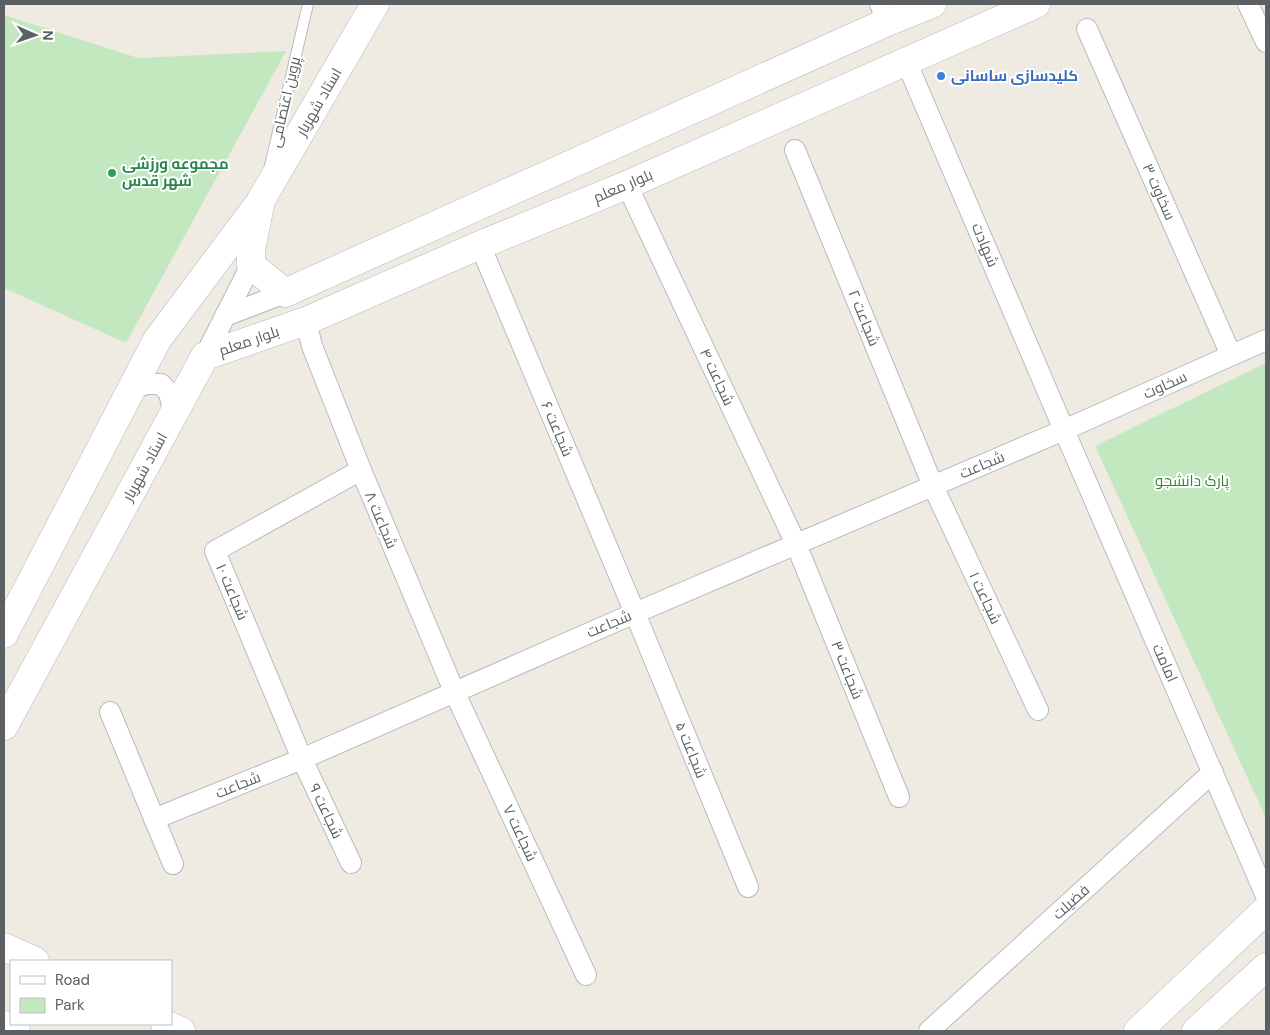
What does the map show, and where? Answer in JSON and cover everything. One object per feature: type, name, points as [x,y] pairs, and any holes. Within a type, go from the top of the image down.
[{"type":"street","name":"استاد شهریار","points":[[6,623],[157,340],[262,200],[375,4]]},
{"type":"street","name":"بلوار معلم","points":[[225,316],[285,293],[883,13],[932,4]]},
{"type":"street","name":"بلوار معلم","points":[[205,356],[309,334],[480,245],[627,185],[1036,4]]},
{"type":"street","points":[[1248,4],[1266,42]]},
{"type":"street","name":"سخاوت ۳","points":[[1087,29],[1231,356]]},
{"type":"street","name":"شهادت","points":[[906,61],[1064,430]]},
{"type":"street","name":"شجاعت ۲","points":[[795,150],[933,486]]},
{"type":"street","name":"شجاعت ۴","points":[[627,185],[796,544]]},
{"type":"street","name":"استاد شهریار","points":[[4,726],[174,414],[251,265],[251,250],[262,200]]},
{"type":"street","name":"شجاعت ۶","points":[[480,245],[635,613]]},
{"type":"street","points":[[251,265],[285,293],[282,305],[288,317],[309,334]]},
{"type":"street","name":"شجاعت ۸","points":[[309,334],[361,470],[454,691]]},
{"type":"street","name":"سخاوت","points":[[1064,430],[1266,340]]},
{"type":"street","points":[[131,390],[146,384],[161,384],[169,393],[174,414]]},
{"type":"street","name":"شجاعت","points":[[154,819],[302,759],[454,691],[1064,430]]},
{"type":"street","name":"امامت","points":[[1064,430],[1266,896]]},
{"type":"street","name":"شجاعت ۱۰","points":[[302,759],[215,551],[361,470]]},
{"type":"street","name":"شجاعت ۱","points":[[933,486],[1038,710]]},
{"type":"street","name":"شجاعت ۳","points":[[796,544],[899,797]]},
{"type":"street","name":"شجاعت ۵","points":[[635,613],[748,887]]},
{"type":"street","name":"شجاعت ۷","points":[[454,691],[586,975]]},
{"type":"street","points":[[110,712],[173,864]]},
{"type":"street","name":"شجاعت ۹","points":[[302,759],[351,863]]},
{"type":"street","name":"فضیلت","points":[[930,1031],[1213,772]]},
{"type":"street","points":[[1138,1031],[1266,910]]},
{"type":"street","points":[[4,946],[32,960]]},
{"type":"street","points":[[1196,1031],[1266,968]]},
{"type":"street","points":[[4,1025],[16,1031]]},
{"type":"street","points":[[167,1025],[181,1031]]},
{"type":"lane","name":"پروین اعتصامی","points":[[262,200],[308,4]]},
{"type":"green space","name":"مجموعه ورزشی شهر قدس","points":[[4,15],[138,58],[286,51],[126,343],[4,288]]},
{"type":"green space","name":"پارک دانشجو","points":[[1266,363],[1266,818],[1095,446]]},
{"type":"place","name":"کلیدسازی ساسانی","points":[[941,76]]},
{"type":"place","name":"مجموعه ورزشی شهر قدس","points":[[112,173]]}]
